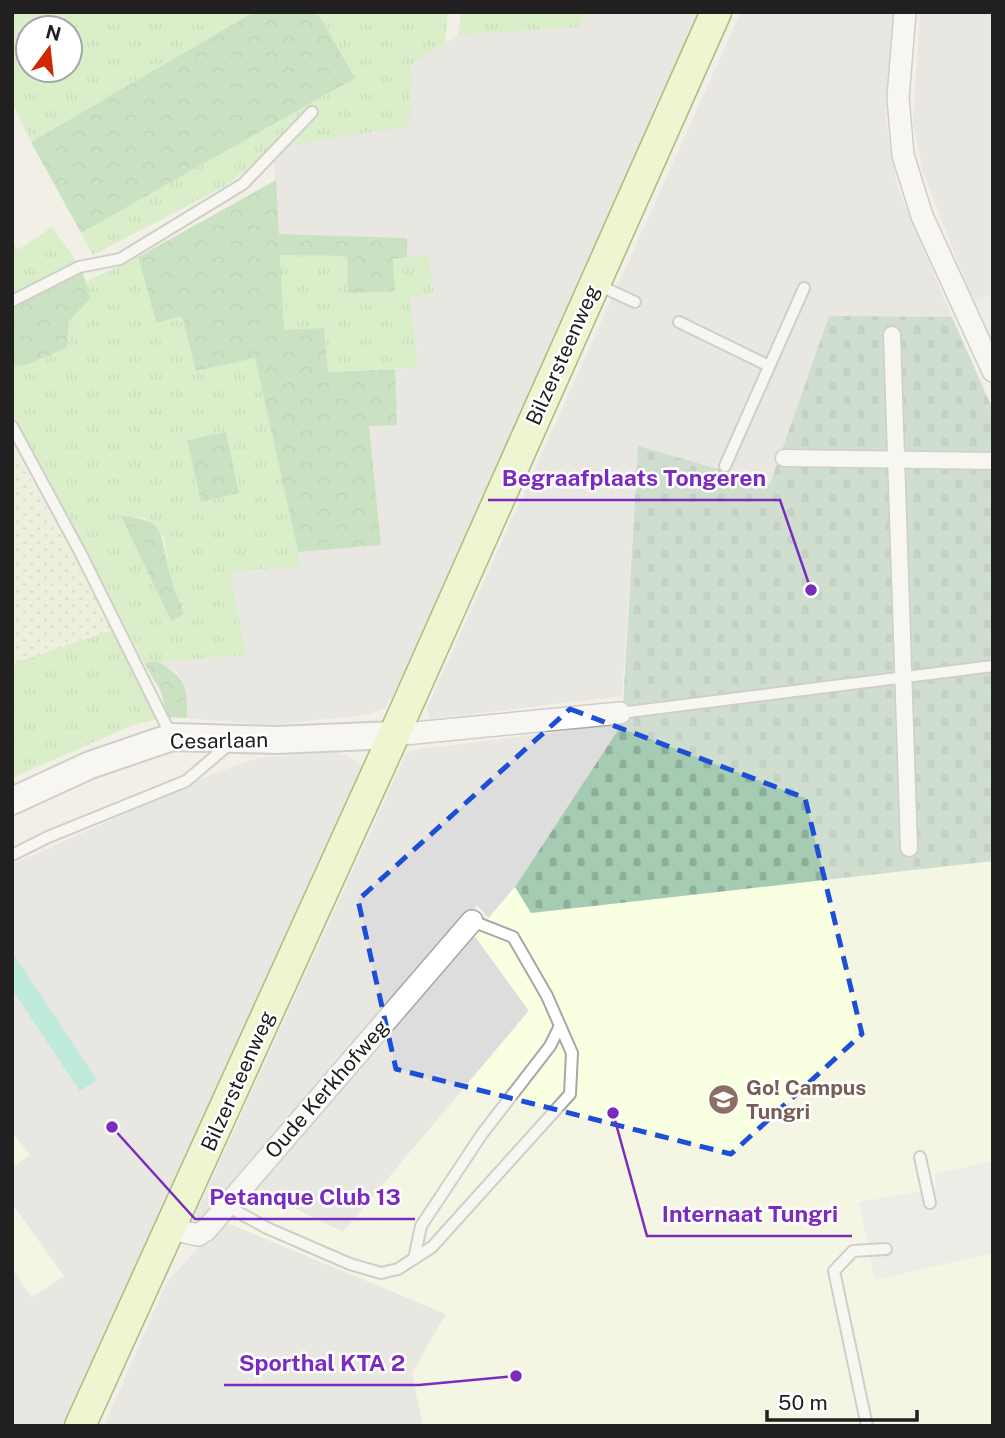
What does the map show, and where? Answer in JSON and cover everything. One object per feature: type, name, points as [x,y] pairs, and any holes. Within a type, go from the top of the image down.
[{"type":"main road","name":"Bilzersteenweg","points":[[80,1426],[394,735],[716,12]]},
{"type":"street","points":[[905,12],[898,98],[903,155],[922,216],[993,371]]},
{"type":"street","points":[[892,335],[909,848]]},
{"type":"street","points":[[784,458],[993,461]]},
{"type":"street","points":[[394,735],[620,713]]},
{"type":"street","name":"Cesarlaan","points":[[12,801],[90,765],[172,737],[276,740],[394,735]]},
{"type":"street","name":"Oude Kerkhofweg","points":[[172,1228],[198,1235],[227,1206],[472,921]]},
{"type":"lane","points":[[12,300],[79,267],[120,259],[243,184],[312,112]]},
{"type":"lane","points":[[595,284],[635,302]]},
{"type":"lane","points":[[725,466],[804,288]]},
{"type":"lane","points":[[680,321],[769,366]]},
{"type":"lane","points":[[12,426],[81,554],[172,737]]},
{"type":"lane","points":[[620,713],[993,666]]},
{"type":"lane","points":[[12,855],[48,836],[186,780],[237,738]]},
{"type":"lane","points":[[227,1206],[267,1228],[350,1264],[381,1273],[398,1269],[432,1247],[570,1094],[572,1052],[547,996],[513,937],[472,921]]},
{"type":"lane","points":[[414,1259],[421,1226],[482,1134],[550,1046],[560,1026]]},
{"type":"lane","points":[[920,1157],[930,1202]]},
{"type":"lane","points":[[867,1426],[834,1271],[853,1251],[886,1249]]},
{"type":"highlighted area","points":[[570,709],[805,798],[862,1034],[731,1154],[396,1069],[358,900]]},
{"type":"shaded area","points":[[585,12],[700,12],[395,692],[385,708],[366,715],[266,725],[187,718],[187,697],[178,673],[157,661],[246,655],[230,572],[301,565],[298,552],[381,545],[369,426],[396,425],[395,369],[418,366],[410,297],[428,256],[407,257],[407,238],[279,234],[273,147],[291,133],[293,144],[458,35],[580,27]]},
{"type":"shaded area","points":[[741,12],[894,12],[886,120],[898,189],[952,317],[829,317],[770,484],[638,447],[622,696],[430,719],[427,708]]},
{"type":"shaded area","points":[[920,12],[993,12],[993,296],[973,301],[923,171],[913,123]]},
{"type":"shaded area","points":[[992,294],[993,296],[993,344],[973,301]]},
{"type":"shaded area","points":[[12,444],[113,630],[12,664]]},
{"type":"shaded area","points":[[622,724],[515,887],[489,918],[477,905],[204,1223],[194,1218],[406,754],[414,750]]},
{"type":"shaded area","points":[[327,752],[345,755],[366,766],[71,1426],[12,1426],[12,1269],[32,1297],[63,1275],[12,1204],[12,1168],[30,1155],[12,1132],[12,865],[215,773],[259,758]]},
{"type":"shaded area","name":"Go! Campus Tungri","points":[[993,861],[993,1426],[423,1426],[412,1373],[446,1314],[223,1221],[254,1189],[343,1232],[529,1011],[474,935],[515,887],[531,913]]},
{"type":"shaded area","points":[[474,935],[529,1010],[343,1232],[254,1189]]},
{"type":"shaded area","points":[[12,952],[97,1080],[80,1091],[12,989]]},
{"type":"shaded area","points":[[12,1132],[30,1155],[12,1168]]},
{"type":"shaded area","points":[[993,1161],[993,1253],[875,1280],[859,1202],[936,1189],[935,1174]]},
{"type":"shaded area","points":[[12,1204],[64,1276],[32,1297],[12,1269]]},
{"type":"shaded area","points":[[223,1221],[446,1314],[412,1373],[423,1426],[104,1426],[167,1282]]},
{"type":"green space","points":[[12,12],[254,12],[31,142],[12,102]]},
{"type":"green space","points":[[254,12],[317,12],[355,78],[81,233],[31,142]]},
{"type":"green space","points":[[317,12],[448,12],[445,44],[411,64],[409,126],[293,145],[290,134],[227,185],[93,255],[81,233],[354,78]]},
{"type":"green space","points":[[461,12],[585,12],[580,27],[458,35]]},
{"type":"green space","points":[[276,180],[279,234],[407,238],[407,257],[393,259],[395,291],[348,293],[347,256],[280,255],[284,330],[324,328],[328,372],[395,369],[397,425],[369,426],[381,545],[298,552],[255,358],[196,371],[182,316],[156,323],[138,257]]},
{"type":"green space","points":[[52,227],[82,269],[12,302],[12,241],[18,250]]},
{"type":"green space","points":[[280,255],[347,256],[349,293],[393,258],[428,256],[434,294],[410,297],[418,367],[328,372],[284,330]]},
{"type":"green space","points":[[138,257],[155,322],[182,315],[255,358],[301,566],[230,572],[246,655],[144,663],[12,413],[12,367],[26,365],[89,299],[85,282]],"holes":[[[121,516],[145,518],[164,537],[168,569],[184,614],[171,620]]]},
{"type":"green space","points":[[82,269],[90,299],[69,321],[66,348],[26,365],[12,367],[12,302]]},
{"type":"green space","points":[[829,316],[952,317],[993,410],[993,861],[531,913],[515,887],[622,724],[638,446],[770,484]]},
{"type":"green space","points":[[226,432],[239,493],[201,502],[187,440]]},
{"type":"green space","points":[[121,516],[145,520],[158,529],[171,579],[184,614],[171,621]]},
{"type":"green space","points":[[113,630],[158,719],[133,725],[12,778],[12,664]]},
{"type":"green space","points":[[157,661],[174,672],[183,684],[187,698],[187,718],[167,717],[161,692],[144,663]]},
{"type":"place","name":"Begraafplaats Tongeren","points":[[811,590]]},
{"type":"place","name":"Go! Campus Tungri","points":[[723,1100]]},
{"type":"place","name":"Internaat Tungri","points":[[613,1113]]},
{"type":"place","name":"Petanque Club 13","points":[[112,1127]]},
{"type":"place","name":"Sporthal KTA 2","points":[[516,1376]]}]
